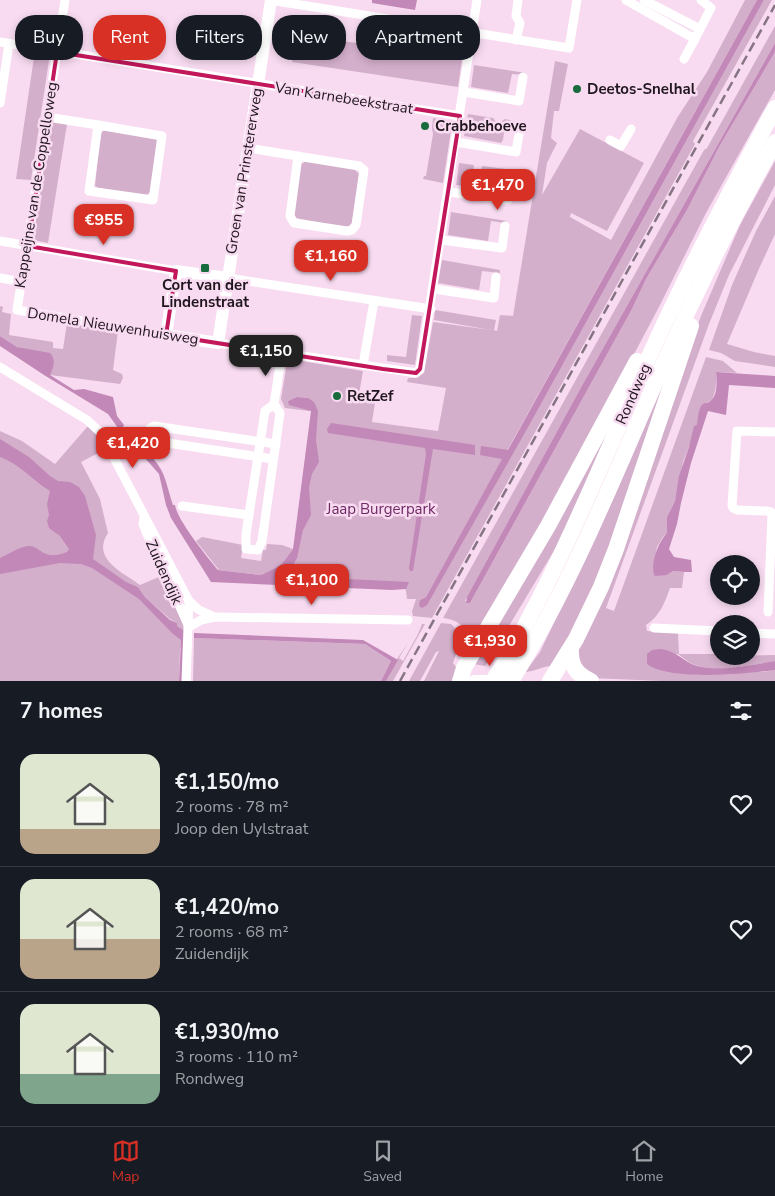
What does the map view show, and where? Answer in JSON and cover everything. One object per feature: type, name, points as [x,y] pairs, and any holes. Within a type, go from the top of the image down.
[{"type":"highway","name":"Rondweg","points":[[493,681],[541,597],[592,489],[680,291],[775,108]]},
{"type":"highway","name":"Rondweg","points":[[509,681],[522,664],[601,509],[661,370],[716,252],[775,142]]},
{"type":"highway","points":[[550,681],[587,618],[616,549],[716,252]]},
{"type":"highway","points":[[460,681],[468,661],[548,526],[639,357],[680,291]]},
{"type":"highway","points":[[571,648],[572,664],[575,670],[580,676],[591,681]]},
{"type":"street","name":"Kappeijne van de Coppelloweg","points":[[63,15],[65,0]]},
{"type":"street","points":[[271,0],[330,4],[388,15]]},
{"type":"street","name":"Groen van Prinstererweg","points":[[218,343],[271,0]]},
{"type":"street","points":[[475,15],[478,0]]},
{"type":"street","points":[[516,40],[520,23],[516,16],[518,0]]},
{"type":"street","points":[[480,33],[569,48],[577,0]]},
{"type":"street","points":[[626,0],[695,38]]},
{"type":"street","points":[[644,0],[700,29]]},
{"type":"street","points":[[684,59],[711,8],[704,1]]},
{"type":"street","points":[[0,103],[5,43]]},
{"type":"street","name":"Van Karnebeekstraat","points":[[83,56],[460,116]]},
{"type":"street","name":"Kappeijne van de Coppelloweg","points":[[17,310],[56,60]]},
{"type":"street","points":[[0,241],[430,310],[468,60]]},
{"type":"street","points":[[464,92],[519,101],[523,77]]},
{"type":"street","points":[[47,117],[98,125],[162,136],[153,200],[89,191],[98,125]]},
{"type":"street","points":[[456,142],[516,152],[520,128]]},
{"type":"street","points":[[610,140],[621,146],[631,129]]},
{"type":"street","points":[[248,148],[298,156],[359,166],[364,170],[356,225],[352,230],[347,231],[294,223],[290,216],[298,156]]},
{"type":"street","points":[[449,192],[508,200],[511,176]]},
{"type":"street","points":[[441,240],[502,248],[505,226]]},
{"type":"street","points":[[166,335],[176,270]]},
{"type":"street","points":[[434,289],[494,298],[496,276]]},
{"type":"street","points":[[0,278],[22,282]]},
{"type":"street","points":[[363,365],[374,301]]},
{"type":"street","name":"Domela Nieuwenhuisweg","points":[[17,310],[416,373],[420,369],[430,310]]},
{"type":"street","points":[[274,404],[265,411],[246,534],[246,549],[255,551],[258,550],[262,541],[276,444],[280,413],[274,404],[282,352]]},
{"type":"street","name":"Zuidendijk","points":[[0,367],[88,420],[101,433],[189,601],[199,610],[215,617]]},
{"type":"street","points":[[273,459],[148,440],[150,428],[154,426],[276,444]]},
{"type":"street","points":[[768,612],[773,533],[771,512],[737,510],[732,505],[737,430],[775,432]]},
{"type":"street","points":[[182,506],[250,515]]},
{"type":"street","name":"Zuidendijk","points":[[144,516],[143,524],[146,532],[189,627]]},
{"type":"street","name":"Zuidendijk","points":[[189,601],[189,627]]},
{"type":"street","name":"Zuidendijk","points":[[189,627],[201,620],[215,617],[408,620]]},
{"type":"street","points":[[186,681],[189,627]]},
{"type":"street","points":[[654,628],[710,631]]},
{"type":"street","points":[[760,633],[775,634]]},
{"type":"street","points":[[474,681],[509,681]]},
{"type":"highlighted area","points":[[57,52],[460,116],[420,369],[416,373],[383,369],[166,335],[176,271],[28,246]]},
{"type":"green space","name":"Jaap Burgerpark","points":[[745,0],[757,0],[426,597],[420,600],[422,608],[535,415],[764,0],[772,0],[693,141],[695,144],[432,618],[413,616],[412,611],[416,599],[407,599],[405,585],[278,578],[294,554],[316,425],[308,398],[297,397],[288,401],[311,410],[309,411],[285,408],[281,399],[289,359],[363,371],[358,400],[375,403],[372,422],[438,431],[446,388],[407,382],[408,378],[416,378],[424,373],[433,322],[491,330],[434,320],[435,310],[496,320],[494,330],[497,331],[500,315],[513,316],[555,61],[568,64],[559,111],[554,111],[551,138],[557,143],[547,163],[542,195],[580,129],[644,163],[607,231],[571,213],[570,217],[611,240],[677,118],[707,72]]},
{"type":"green space","points":[[775,26],[775,43],[579,391],[465,601],[470,603],[632,309],[646,279],[687,210],[719,147],[775,52],[775,90],[706,213],[659,307],[545,522],[463,655],[464,630],[458,623],[443,618]]},
{"type":"green space","points":[[346,41],[356,43],[356,60],[462,60],[458,87],[292,62],[292,60],[346,60]]},
{"type":"green space","points":[[34,60],[49,60],[31,180],[16,179]]},
{"type":"green space","points":[[474,65],[526,73],[526,75],[512,74],[508,93],[471,87]]},
{"type":"green space","points":[[468,114],[493,118],[498,124],[505,119],[517,122],[518,125],[505,124],[501,143],[464,136]]},
{"type":"green space","points":[[433,118],[450,121],[452,124],[443,183],[423,179],[426,176],[433,134]]},
{"type":"green space","points":[[51,121],[67,124],[48,243],[33,240]]},
{"type":"green space","points":[[105,130],[157,140],[151,191],[146,196],[95,186],[100,136]]},
{"type":"green space","points":[[306,161],[354,169],[359,174],[352,223],[347,228],[296,218],[293,214],[300,165]]},
{"type":"green space","points":[[775,161],[775,185],[729,275],[709,324],[606,608],[614,611],[706,357],[723,361],[737,373],[716,372],[716,386],[712,400],[706,403],[683,462],[675,501],[667,517],[667,532],[657,547],[653,570],[667,575],[673,571],[684,572],[682,588],[670,588],[658,613],[646,625],[647,631],[678,633],[679,654],[710,654],[710,665],[751,665],[735,668],[704,667],[689,662],[678,654],[647,664],[763,672],[775,670],[775,681],[661,681],[590,678],[575,655],[701,316],[740,225]]},
{"type":"green space","points":[[459,163],[474,165],[473,171],[481,171],[482,166],[514,170],[515,174],[498,171],[494,191],[456,185]]},
{"type":"green space","points":[[775,196],[775,234],[727,344],[775,356],[775,367],[735,361],[721,353],[709,350],[732,285],[756,231]]},
{"type":"green space","points":[[451,212],[507,221],[505,223],[491,221],[488,241],[448,235]]},
{"type":"green space","points":[[442,260],[500,270],[500,273],[482,271],[479,290],[438,283]]},
{"type":"green space","points":[[0,306],[3,307],[2,312],[11,314],[9,335],[53,342],[53,348],[63,349],[67,323],[118,331],[113,370],[122,374],[123,378],[120,384],[50,375],[32,351],[17,347],[0,336]]},
{"type":"green space","points":[[412,315],[422,316],[415,365],[387,361],[387,355],[406,357]]},
{"type":"green space","points":[[638,364],[564,534],[485,666],[473,664]]},
{"type":"green space","points":[[670,365],[598,580],[556,666],[547,666],[525,672],[540,652],[595,537]]},
{"type":"green space","points":[[88,426],[98,436],[104,450],[81,462],[100,499],[108,533],[103,550],[106,557],[117,570],[140,585],[161,576],[185,631],[145,597],[138,587],[128,583],[183,640],[180,649],[179,681],[0,681],[0,431],[22,441],[55,464]]},
{"type":"green space","points":[[202,537],[243,545],[241,558],[261,561],[263,550],[266,550],[267,544],[282,545],[293,549],[281,565],[261,575],[219,570],[196,541]]},
{"type":"green space","points":[[441,623],[451,624],[457,632],[458,648],[453,663],[459,671],[452,681],[424,681],[439,651],[436,652],[420,681],[409,681]]},
{"type":"green space","points":[[422,624],[425,624],[393,681],[386,681],[397,659],[408,643],[399,658],[403,661]]},
{"type":"green space","points":[[194,638],[365,644],[391,661],[381,681],[193,681]]},
{"type":"green space","points":[[760,655],[775,655],[775,661],[760,663]]},
{"type":"shaded area","points":[[372,0],[417,0],[415,10],[372,3]]},
{"type":"shaded area","points":[[757,0],[764,0],[535,415],[427,605],[422,608],[419,606],[420,600],[426,597],[502,459],[480,455],[481,446],[508,450]]},
{"type":"shaded area","points":[[775,43],[775,52],[719,147],[687,210],[646,279],[632,309],[470,603],[466,603],[467,597],[579,391]]},
{"type":"shaded area","points":[[0,336],[17,347],[50,353],[54,363],[50,375],[74,390],[84,389],[113,397],[117,416],[124,425],[122,429],[118,428],[108,414],[0,346]]},
{"type":"shaded area","points":[[716,372],[775,376],[775,388],[729,385],[726,415],[708,411],[691,463],[677,524],[669,549],[674,557],[691,560],[692,572],[673,571],[667,575],[655,576],[653,564],[655,555],[667,532],[667,517],[675,501],[679,476],[694,426],[697,425],[700,409],[703,404],[712,400],[715,393],[717,384]]},
{"type":"shaded area","points":[[297,397],[308,398],[314,402],[318,411],[316,440],[319,462],[312,474],[309,487],[311,515],[303,530],[297,558],[287,576],[409,582],[406,589],[392,590],[211,582],[171,518],[159,474],[137,449],[139,447],[159,466],[173,505],[175,505],[181,520],[218,570],[261,575],[281,565],[293,549],[311,411],[289,405],[288,401]]},
{"type":"shaded area","points":[[331,423],[475,445],[475,455],[433,449],[413,571],[410,571],[409,568],[426,454],[425,448],[328,433],[327,429]]},
{"type":"shaded area","points":[[0,439],[29,457],[58,481],[70,482],[79,487],[85,496],[96,535],[93,559],[126,582],[138,587],[145,597],[185,631],[182,681],[179,681],[181,640],[139,599],[92,568],[81,564],[60,563],[0,574],[0,558],[22,547],[32,546],[53,555],[67,552],[69,549],[60,536],[49,528],[47,504],[50,491],[20,468],[0,457]]},
{"type":"shaded area","points":[[194,633],[363,640],[398,660],[386,681],[381,681],[391,661],[365,644],[194,638]]},
{"type":"shaded area","points":[[652,650],[670,651],[692,664],[706,668],[760,665],[760,663],[775,661],[775,670],[708,675],[672,673],[647,664],[647,654]]},
{"type":"railway","points":[[400,681],[775,5]]},
{"type":"place","name":"Deetos-Snelhal","points":[[577,89]]},
{"type":"place","name":"Crabbehoeve","points":[[425,126]]},
{"type":"place","name":"Cort van der Lindenstraat","points":[[205,268]]},
{"type":"place","name":"RetZef","points":[[337,396]]}]
